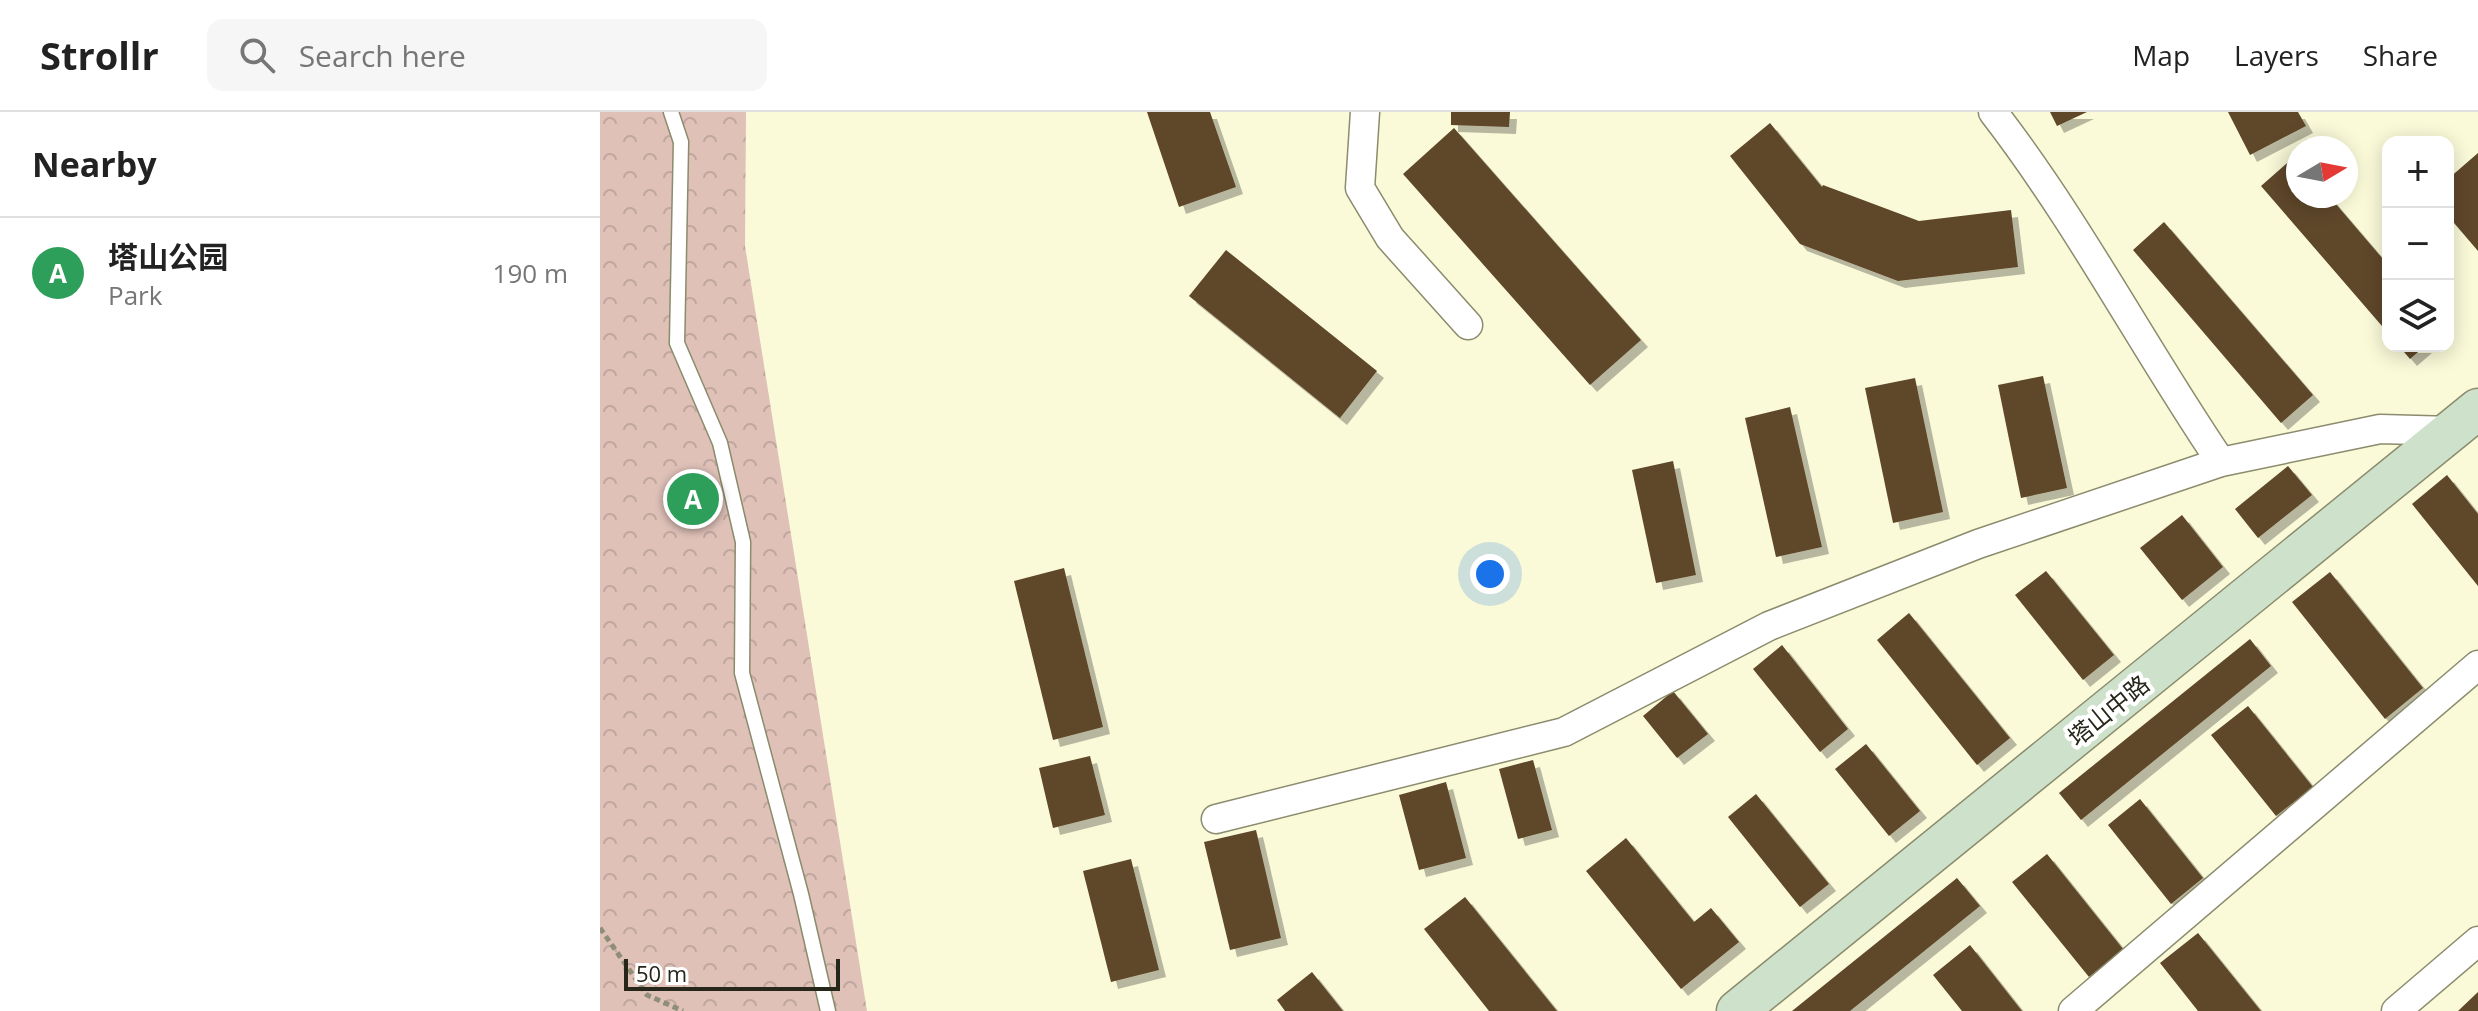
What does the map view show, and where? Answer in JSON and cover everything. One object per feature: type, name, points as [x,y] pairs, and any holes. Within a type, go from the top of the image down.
[{"type":"street","points":[[1365,112],[1360,188],[1390,238],[1468,325]]},
{"type":"street","points":[[1993,112],[2022,150],[2104,274],[2221,462]]},
{"type":"street","points":[[1216,819],[1564,732],[1769,626],[1978,544],[2221,462],[2380,429],[2465,420]]},
{"type":"street","name":"塔山中路","points":[[1737,1011],[2465,420]]},
{"type":"street","points":[[2073,1011],[2478,665]]},
{"type":"street","points":[[2396,1011],[2478,941]]},
{"type":"lane","points":[[671,112],[681,142],[677,343],[720,443],[743,542],[742,673],[801,894],[828,1011]]},
{"type":"path","points":[[600,928],[647,995],[683,1011]]},
{"type":"green space","points":[[600,112],[746,112],[745,246],[867,1011],[600,1011]]},
{"type":"building","points":[[1147,112],[1210,112],[1236,187],[1179,207]]},
{"type":"building","points":[[1451,112],[1510,112],[1509,127],[1451,125]]},
{"type":"building","points":[[2050,112],[2087,112],[2057,126]]},
{"type":"building","points":[[2228,112],[2298,112],[2306,126],[2250,155]]},
{"type":"building","points":[[1770,123],[1822,187],[1919,221],[2011,210],[2018,267],[1898,281],[1800,244],[1730,156]]},
{"type":"building","points":[[1454,128],[1641,340],[1590,385],[1403,174]]},
{"type":"building","points":[[2478,153],[2478,251],[2454,223],[2454,174]]},
{"type":"building","points":[[2286,164],[2286,208],[2339,208],[2382,258],[2382,326],[2261,186]]},
{"type":"building","points":[[2164,222],[2313,395],[2281,423],[2133,250]]},
{"type":"building","points":[[1226,250],[1377,371],[1340,418],[1189,296]]},
{"type":"building","points":[[2404,352],[2418,352],[2410,359]]},
{"type":"building","points":[[2043,376],[2067,488],[2021,498],[1998,385]]},
{"type":"building","points":[[1915,378],[1943,512],[1893,523],[1865,388]]},
{"type":"building","points":[[1790,407],[1822,547],[1776,557],[1745,418]]},
{"type":"building","points":[[1673,461],[1696,575],[1656,583],[1632,470]]},
{"type":"building","points":[[2288,466],[2312,495],[2258,538],[2235,509]]},
{"type":"building","points":[[2447,475],[2478,514],[2478,586],[2412,504]]},
{"type":"building","points":[[2182,515],[2223,567],[2182,600],[2140,548]]},
{"type":"building","points":[[1064,568],[1103,727],[1053,740],[1014,581]]},
{"type":"building","points":[[2046,571],[2114,655],[2083,680],[2015,595]]},
{"type":"building","points":[[2330,572],[2423,688],[2385,719],[2292,602]]},
{"type":"building","points":[[1909,613],[2010,738],[1977,765],[1877,640]]},
{"type":"building","points":[[2250,639],[2271,666],[2081,820],[2059,793]]},
{"type":"building","points":[[1782,645],[1848,729],[1820,752],[1753,669]]},
{"type":"building","points":[[1673,691],[1708,734],[1677,758],[1643,716]]},
{"type":"building","points":[[2248,706],[2313,787],[2276,816],[2211,735]]},
{"type":"building","points":[[1866,744],[1920,811],[1889,836],[1835,769]]},
{"type":"building","points":[[1090,756],[1105,815],[1053,828],[1039,768]]},
{"type":"building","points":[[1533,760],[1552,830],[1518,839],[1499,769]]},
{"type":"building","points":[[1446,782],[1466,858],[1419,870],[1399,795]]},
{"type":"building","points":[[1756,794],[1829,884],[1800,907],[1728,817]]},
{"type":"building","points":[[2140,799],[2203,878],[2171,904],[2108,825]]},
{"type":"building","points":[[1256,830],[1281,938],[1230,950],[1204,842]]},
{"type":"building","points":[[1626,838],[1694,922],[1711,908],[1739,942],[1681,989],[1586,871]]},
{"type":"building","points":[[2047,854],[2123,949],[2089,977],[2012,882]]},
{"type":"building","points":[[1131,859],[1159,970],[1111,982],[1083,871]]},
{"type":"building","points":[[1957,878],[1980,906],[1850,1011],[1792,1011]]},
{"type":"building","points":[[1465,897],[1557,1011],[1489,1011],[1424,929]]},
{"type":"building","points":[[2198,933],[2261,1011],[2198,1011],[2160,963]]},
{"type":"building","points":[[1970,945],[2022,1011],[1962,1011],[1933,975]]},
{"type":"building","points":[[1312,972],[1343,1011],[1285,1011],[1277,1000]]},
{"type":"building","points":[[2478,992],[2478,1011],[2458,1011]]},
{"type":"place","name":"塔山公园","points":[[693,499]]}]
